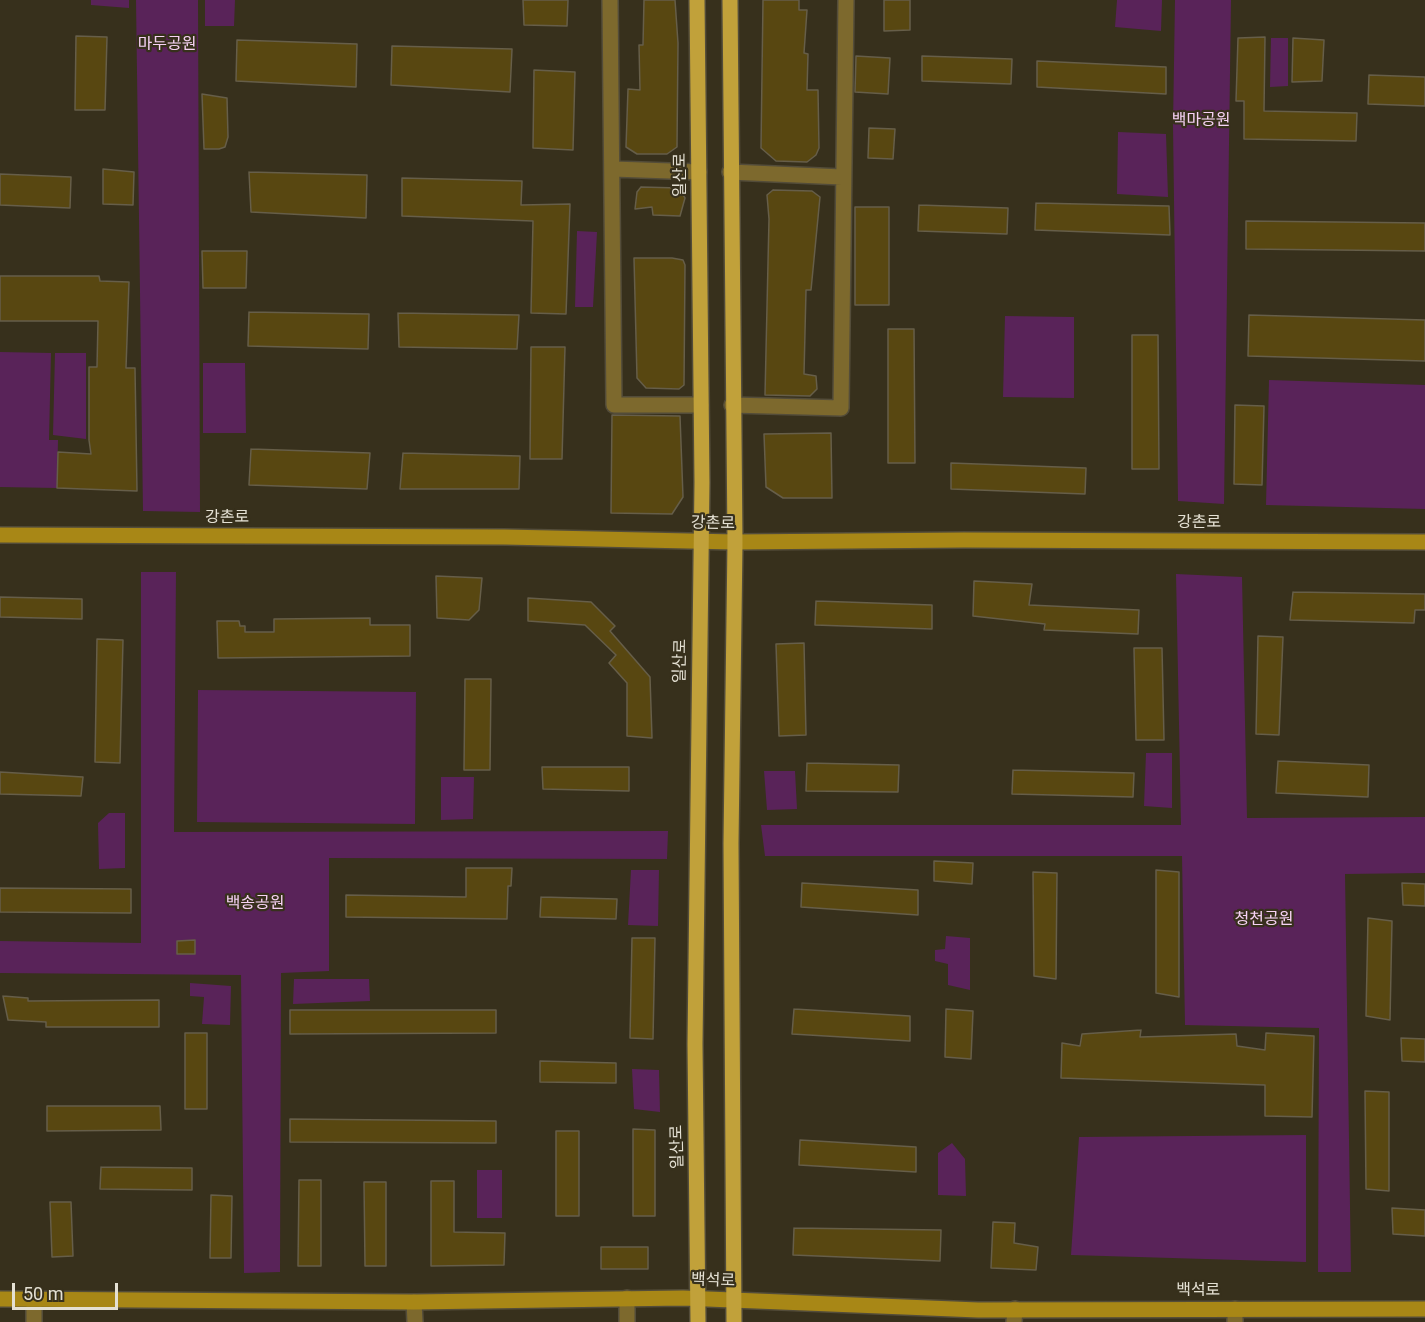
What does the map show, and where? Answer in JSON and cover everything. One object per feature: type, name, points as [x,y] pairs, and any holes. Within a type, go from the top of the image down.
[{"type":"main road","name":"일산로","points":[[697,0],[701,405],[695,1032],[698,1322]]},
{"type":"main road","points":[[730,0],[735,542],[731,843],[734,1322]]},
{"type":"main road","name":"강촌로","points":[[0,535],[506,537],[735,542],[964,540],[1425,542]]},
{"type":"main road","name":"백석로","points":[[0,1299],[414,1302],[698,1299],[978,1310],[1014,1316],[1235,1315],[1425,1309]]},
{"type":"street","points":[[610,0],[614,405],[701,405]]},
{"type":"street","points":[[732,405],[841,408],[842,177],[846,0]]},
{"type":"street","points":[[613,169],[699,171]]},
{"type":"street","points":[[730,172],[842,177]]},
{"type":"street","points":[[627,1298],[627,1322]]},
{"type":"street","points":[[34,1300],[34,1322]]},
{"type":"street","points":[[414,1302],[415,1322]]},
{"type":"green space","points":[[91,0],[129,0],[129,8],[91,5]]},
{"type":"green space","name":"마두공원","points":[[136,0],[198,0],[200,512],[143,511]]},
{"type":"green space","points":[[205,0],[235,0],[234,26],[205,26]]},
{"type":"green space","points":[[1117,0],[1162,0],[1161,31],[1115,27]]},
{"type":"green space","name":"백마공원","points":[[1175,0],[1231,0],[1224,504],[1178,501],[1173,125]]},
{"type":"green space","points":[[1271,38],[1288,38],[1288,86],[1270,87]]},
{"type":"green space","points":[[1118,132],[1166,134],[1168,197],[1117,194]]},
{"type":"green space","points":[[577,231],[597,232],[593,307],[575,307]]},
{"type":"green space","points":[[1005,316],[1074,317],[1074,398],[1003,397]]},
{"type":"green space","points":[[0,352],[51,353],[49,440],[58,440],[57,488],[0,487]]},
{"type":"green space","points":[[55,353],[86,353],[86,439],[53,435]]},
{"type":"green space","points":[[203,363],[245,363],[246,433],[203,433]]},
{"type":"green space","points":[[1269,380],[1425,385],[1425,509],[1266,505]]},
{"type":"green space","name":"백송공원","points":[[141,572],[176,572],[174,832],[668,831],[667,859],[329,858],[329,971],[281,973],[280,1272],[244,1273],[241,975],[0,973],[0,941],[141,943]]},
{"type":"green space","name":"청천공원","points":[[1176,574],[1242,577],[1247,818],[1425,817],[1425,873],[1345,874],[1351,1272],[1318,1272],[1319,1028],[1185,1025],[1182,856],[765,856],[761,825],[1181,825]]},
{"type":"green space","points":[[198,690],[416,692],[415,824],[197,822]]},
{"type":"green space","points":[[1146,753],[1172,753],[1172,808],[1144,806]]},
{"type":"green space","points":[[764,771],[795,771],[797,809],[767,810]]},
{"type":"green space","points":[[441,777],[474,777],[473,819],[441,820]]},
{"type":"green space","points":[[109,813],[125,813],[125,868],[99,869],[98,823]]},
{"type":"green space","points":[[631,870],[659,870],[658,926],[628,925]]},
{"type":"green space","points":[[946,936],[970,938],[970,990],[948,985],[948,964],[935,961],[935,950],[945,949]]},
{"type":"green space","points":[[294,979],[369,979],[370,1001],[293,1004]]},
{"type":"green space","points":[[190,983],[231,986],[230,1025],[202,1024],[204,997],[190,996]]},
{"type":"green space","points":[[632,1069],[659,1070],[660,1112],[634,1109]]},
{"type":"green space","points":[[1306,1135],[1306,1262],[1071,1255],[1079,1137]]},
{"type":"green space","points":[[952,1143],[965,1159],[966,1196],[938,1195],[938,1153]]},
{"type":"green space","points":[[477,1170],[502,1170],[502,1218],[477,1218]]},
{"type":"building","points":[[523,0],[568,0],[567,26],[524,25]]},
{"type":"building","points":[[644,0],[675,0],[678,43],[677,147],[667,154],[637,154],[626,147],[628,89],[640,90],[639,45],[643,45]]},
{"type":"building","points":[[763,0],[799,0],[799,10],[807,10],[804,53],[808,54],[807,90],[818,90],[819,148],[816,155],[807,162],[776,161],[761,148]]},
{"type":"building","points":[[884,0],[910,0],[910,30],[884,31]]},
{"type":"building","points":[[76,36],[107,37],[105,110],[75,110]]},
{"type":"building","points":[[1265,37],[1264,111],[1357,113],[1356,141],[1244,139],[1244,101],[1236,101],[1238,38]]},
{"type":"building","points":[[1293,38],[1324,40],[1322,81],[1292,82]]},
{"type":"building","points":[[237,40],[357,44],[356,87],[236,81]]},
{"type":"building","points":[[392,46],[512,49],[510,92],[391,85]]},
{"type":"building","points":[[856,56],[890,58],[888,94],[855,92]]},
{"type":"building","points":[[922,56],[1012,59],[1011,84],[922,81]]},
{"type":"building","points":[[1037,61],[1166,67],[1166,94],[1037,87]]},
{"type":"building","points":[[534,70],[575,72],[573,150],[533,148]]},
{"type":"building","points":[[1369,75],[1425,77],[1425,106],[1368,104]]},
{"type":"building","points":[[202,94],[227,98],[228,137],[225,147],[204,149]]},
{"type":"building","points":[[869,128],[895,129],[893,159],[868,158]]},
{"type":"building","points":[[103,169],[134,172],[133,205],[103,204]]},
{"type":"building","points":[[249,172],[367,175],[366,218],[251,212]]},
{"type":"building","points":[[0,174],[71,177],[70,208],[0,205]]},
{"type":"building","points":[[402,178],[522,181],[521,205],[570,204],[566,314],[531,313],[533,221],[402,216]]},
{"type":"building","points":[[641,187],[679,188],[685,198],[680,216],[653,215],[652,207],[635,209],[637,192]]},
{"type":"building","points":[[773,190],[812,191],[820,197],[811,290],[806,290],[804,374],[816,376],[817,389],[810,396],[765,395],[769,219],[767,195]]},
{"type":"building","points":[[1036,203],[1169,206],[1170,235],[1035,230]]},
{"type":"building","points":[[919,205],[1008,208],[1007,234],[918,231]]},
{"type":"building","points":[[855,207],[889,207],[889,305],[855,305]]},
{"type":"building","points":[[1246,221],[1425,223],[1425,251],[1246,249]]},
{"type":"building","points":[[202,251],[247,251],[246,288],[203,288]]},
{"type":"building","points":[[634,258],[672,258],[683,260],[685,265],[684,385],[679,389],[646,388],[637,378]]},
{"type":"building","points":[[0,276],[99,276],[100,281],[129,282],[126,368],[135,368],[137,491],[57,488],[58,452],[91,454],[89,367],[97,367],[98,321],[0,321]]},
{"type":"building","points":[[249,312],[369,314],[368,349],[248,346]]},
{"type":"building","points":[[398,313],[519,315],[517,349],[399,347]]},
{"type":"building","points":[[1249,315],[1425,320],[1425,361],[1248,356]]},
{"type":"building","points":[[888,329],[914,329],[915,463],[888,463]]},
{"type":"building","points":[[1132,335],[1158,335],[1159,469],[1132,469]]},
{"type":"building","points":[[531,347],[565,347],[562,459],[530,459]]},
{"type":"building","points":[[1235,405],[1264,406],[1262,485],[1234,484]]},
{"type":"building","points":[[612,415],[680,416],[683,497],[672,514],[611,513]]},
{"type":"building","points":[[831,433],[832,498],[783,498],[766,487],[764,434]]},
{"type":"building","points":[[251,449],[370,453],[367,489],[249,485]]},
{"type":"building","points":[[403,453],[520,456],[519,489],[400,489]]},
{"type":"building","points":[[951,463],[1086,468],[1085,494],[951,489]]},
{"type":"building","points":[[436,576],[482,578],[479,610],[469,620],[437,618]]},
{"type":"building","points":[[974,581],[1032,584],[1029,605],[1139,610],[1138,634],[1044,630],[1045,624],[973,616]]},
{"type":"building","points":[[1293,592],[1425,594],[1425,610],[1415,610],[1414,623],[1290,620]]},
{"type":"building","points":[[0,597],[82,599],[82,619],[0,617]]},
{"type":"building","points":[[528,598],[591,602],[615,626],[610,631],[650,677],[652,738],[627,736],[627,683],[609,663],[616,655],[585,625],[528,621]]},
{"type":"building","points":[[816,601],[932,605],[932,629],[815,625]]},
{"type":"building","points":[[370,618],[370,625],[410,625],[410,656],[218,658],[217,621],[239,621],[240,626],[245,626],[245,632],[274,632],[274,619]]},
{"type":"building","points":[[1258,636],[1283,637],[1279,735],[1256,734]]},
{"type":"building","points":[[97,639],[123,640],[120,763],[95,762]]},
{"type":"building","points":[[804,643],[806,735],[779,736],[776,644]]},
{"type":"building","points":[[1134,648],[1162,648],[1164,740],[1136,740]]},
{"type":"building","points":[[465,679],[491,679],[490,770],[464,770]]},
{"type":"building","points":[[1278,761],[1369,765],[1368,797],[1276,793]]},
{"type":"building","points":[[807,763],[899,765],[898,792],[806,791]]},
{"type":"building","points":[[542,767],[629,767],[629,791],[543,789]]},
{"type":"building","points":[[1013,770],[1134,773],[1133,797],[1012,794]]},
{"type":"building","points":[[0,772],[83,777],[81,796],[0,794]]},
{"type":"building","points":[[934,861],[973,863],[972,884],[934,881]]},
{"type":"building","points":[[466,868],[512,868],[511,886],[508,886],[507,919],[346,917],[346,895],[466,897]]},
{"type":"building","points":[[1156,870],[1179,872],[1179,997],[1156,993]]},
{"type":"building","points":[[1033,872],[1057,873],[1056,979],[1034,976]]},
{"type":"building","points":[[802,883],[918,890],[918,915],[801,907]]},
{"type":"building","points":[[1402,883],[1425,884],[1425,906],[1403,905]]},
{"type":"building","points":[[0,888],[131,889],[131,913],[0,912]]},
{"type":"building","points":[[541,897],[617,899],[616,919],[540,917]]},
{"type":"building","points":[[1368,918],[1392,921],[1390,1020],[1366,1016]]},
{"type":"building","points":[[632,938],[655,938],[653,1039],[630,1038]]},
{"type":"building","points":[[195,940],[195,954],[177,954],[177,941]]},
{"type":"building","points":[[3,996],[28,998],[28,1001],[159,1000],[159,1027],[46,1027],[46,1022],[8,1020]]},
{"type":"building","points":[[794,1009],[910,1016],[910,1041],[792,1034]]},
{"type":"building","points":[[946,1009],[973,1011],[971,1059],[945,1057]]},
{"type":"building","points":[[290,1010],[496,1010],[496,1033],[290,1034]]},
{"type":"building","points":[[1141,1030],[1140,1037],[1236,1034],[1237,1046],[1265,1050],[1266,1033],[1314,1036],[1312,1117],[1265,1116],[1265,1085],[1061,1078],[1062,1043],[1080,1046],[1082,1034]]},
{"type":"building","points":[[185,1033],[207,1033],[207,1109],[185,1109]]},
{"type":"building","points":[[1401,1038],[1425,1039],[1425,1062],[1402,1061]]},
{"type":"building","points":[[540,1061],[616,1063],[616,1083],[540,1082]]},
{"type":"building","points":[[1365,1091],[1389,1092],[1389,1191],[1366,1189]]},
{"type":"building","points":[[47,1106],[160,1106],[161,1130],[47,1131]]},
{"type":"building","points":[[290,1119],[496,1121],[496,1143],[290,1142]]},
{"type":"building","points":[[633,1129],[655,1130],[655,1216],[633,1216]]},
{"type":"building","points":[[556,1131],[579,1131],[579,1216],[556,1216]]},
{"type":"building","points":[[800,1140],[916,1147],[916,1172],[799,1165]]},
{"type":"building","points":[[101,1167],[192,1168],[192,1190],[100,1189]]},
{"type":"building","points":[[299,1180],[321,1180],[321,1266],[298,1266]]},
{"type":"building","points":[[431,1181],[454,1181],[454,1232],[505,1233],[504,1265],[431,1266]]},
{"type":"building","points":[[364,1182],[386,1182],[386,1266],[365,1266]]},
{"type":"building","points":[[211,1195],[232,1196],[231,1258],[210,1258]]},
{"type":"building","points":[[50,1202],[71,1202],[73,1256],[52,1257]]},
{"type":"building","points":[[1392,1208],[1425,1210],[1425,1236],[1393,1234]]},
{"type":"building","points":[[993,1222],[1015,1223],[1014,1243],[1038,1247],[1036,1270],[991,1268]]},
{"type":"building","points":[[794,1228],[941,1230],[940,1261],[793,1255]]},
{"type":"building","points":[[601,1247],[648,1247],[648,1269],[601,1269]]}]
